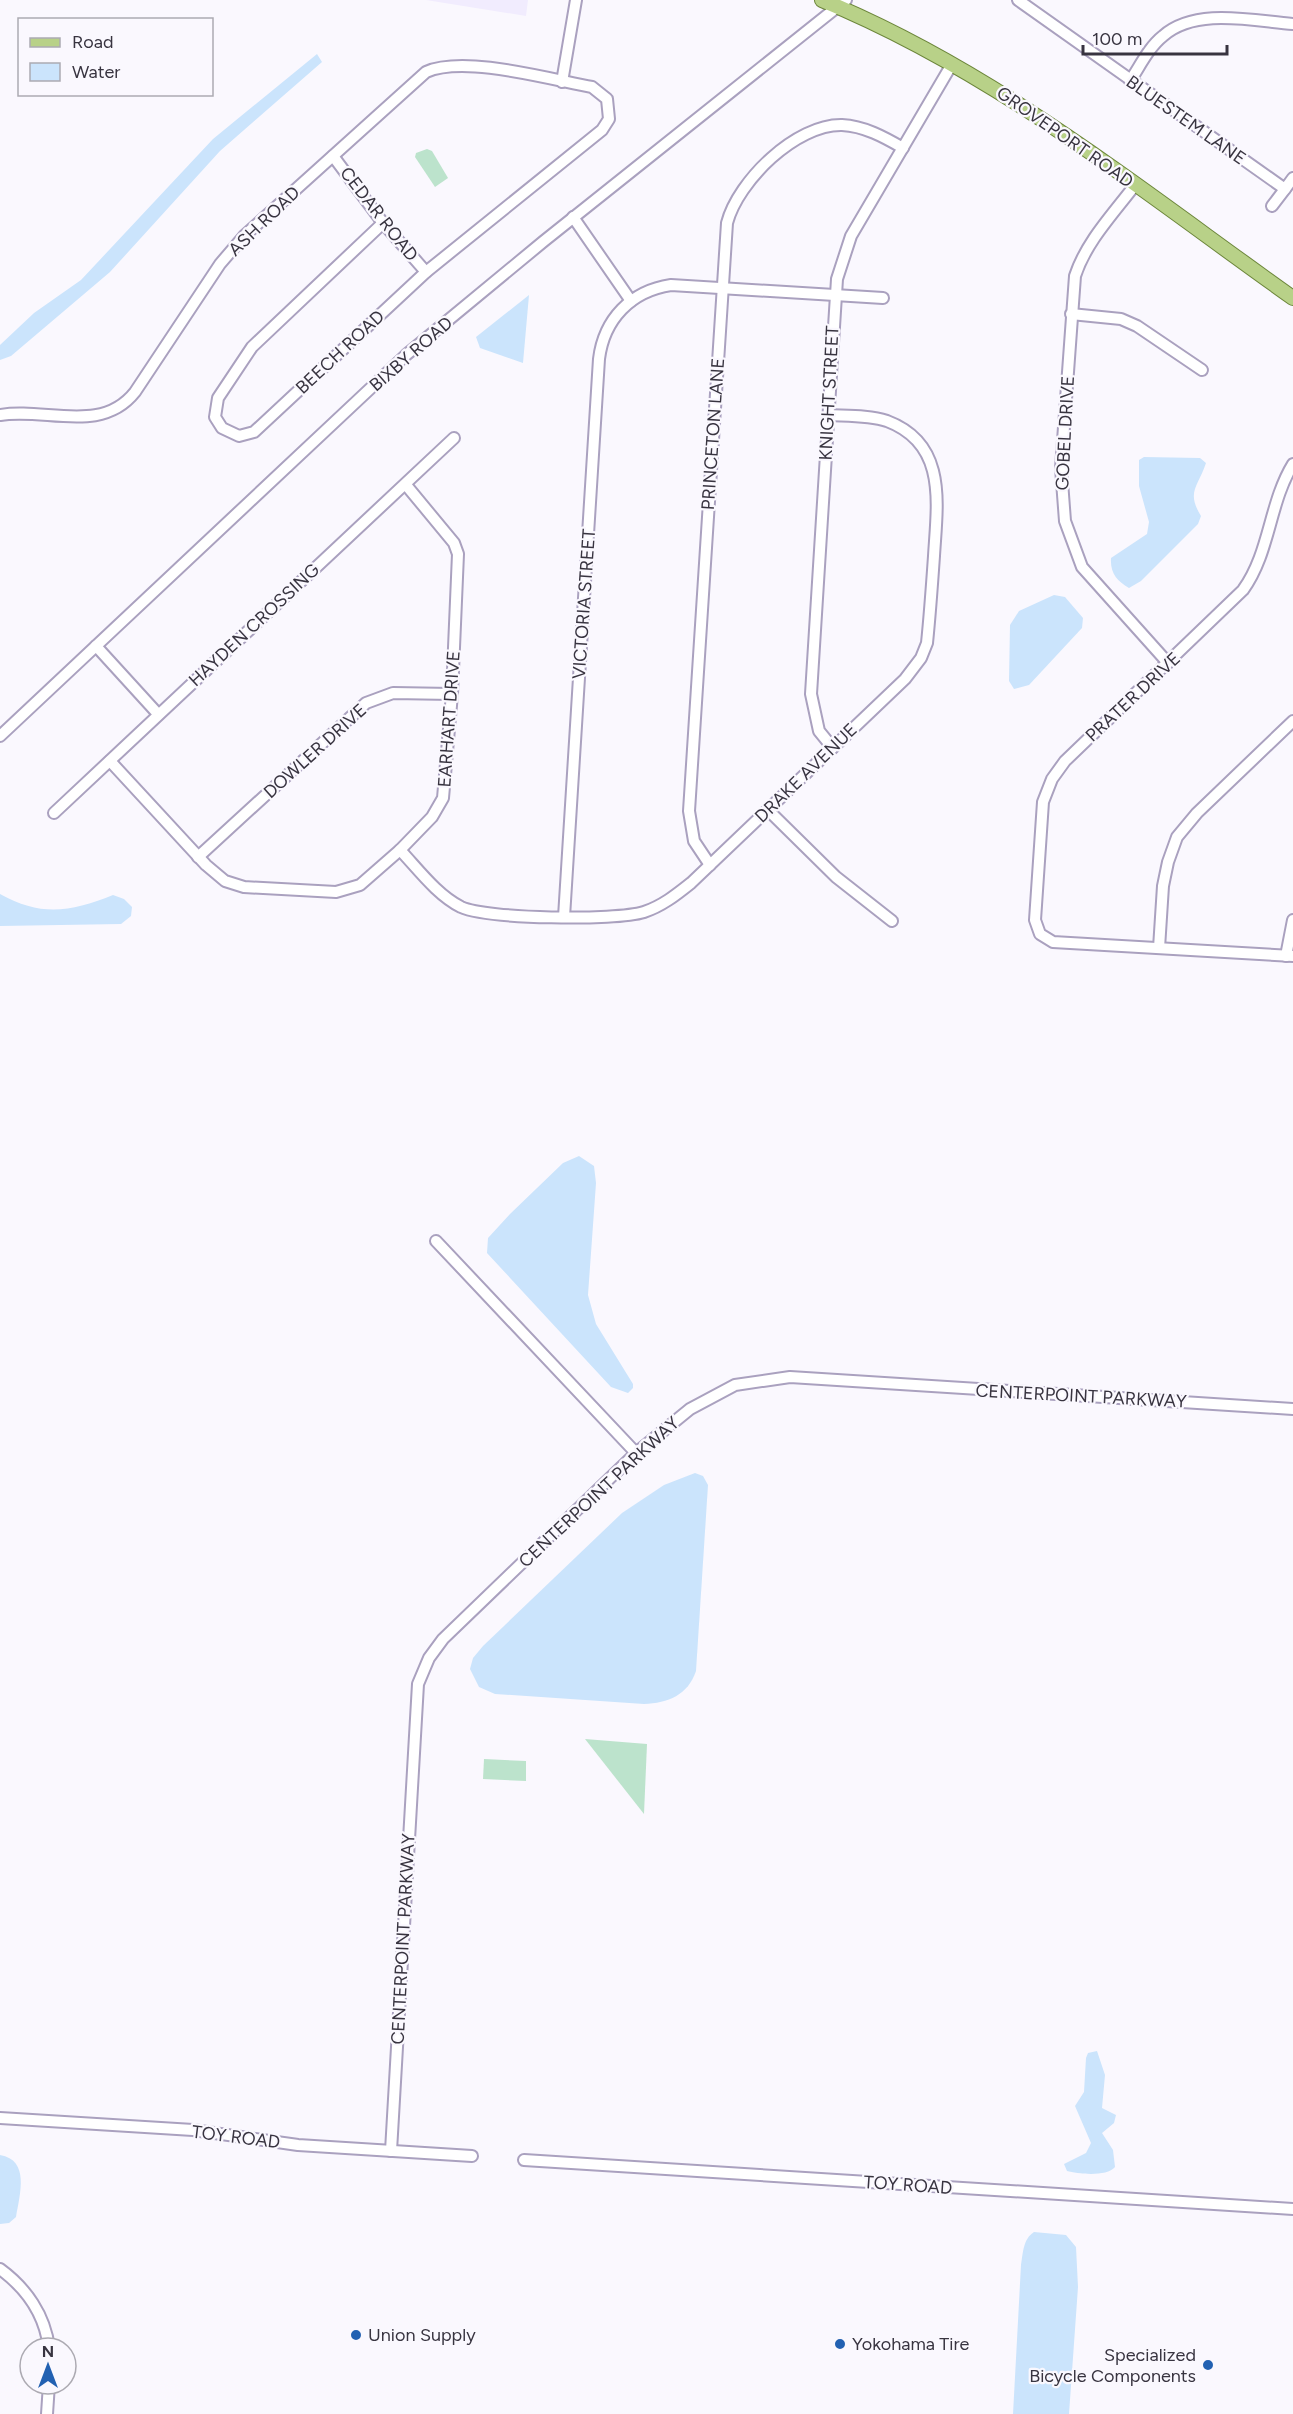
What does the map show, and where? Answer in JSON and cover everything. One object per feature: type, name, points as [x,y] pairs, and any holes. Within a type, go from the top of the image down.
[{"type":"main road","name":"GROVEPORT ROAD","points":[[822,0],[842,3],[1021,105],[1293,298]]},
{"type":"street","points":[[562,81],[576,0]]},
{"type":"street","name":"BLUESTEM LANE","points":[[1018,0],[1285,189]]},
{"type":"street","name":"BIXBY ROAD","points":[[0,736],[406,356],[573,218],[842,3]]},
{"type":"street","points":[[1130,81],[1161,37],[1176,27],[1197,21],[1221,19],[1293,24]]},
{"type":"street","name":"ASH ROAD","points":[[0,415],[12,413],[81,417],[106,414],[122,405],[135,392],[229,252],[416,79],[438,67],[463,64],[562,81]]},
{"type":"street","name":"KNIGHT STREET","points":[[832,747],[817,725],[811,694],[835,295],[844,251],[850,236],[952,64]]},
{"type":"street","name":"BEECH ROAD","points":[[383,223],[252,346],[215,404],[215,417],[222,428],[239,436],[254,432],[426,272],[515,202],[606,125],[610,105],[603,94],[592,87],[562,81]]},
{"type":"street","name":"PRINCETON LANE","points":[[710,866],[694,842],[689,811],[727,223],[736,199],[752,176],[791,144],[820,129],[841,125],[883,136],[903,148]]},
{"type":"street","name":"CEDAR ROAD","points":[[333,156],[383,223],[426,272]]},
{"type":"street","points":[[1272,206],[1293,178]]},
{"type":"street","name":"GOBEL DRIVE","points":[[1135,185],[1080,262],[1071,314],[1060,485],[1069,539],[1082,567],[1168,663]]},
{"type":"street","points":[[573,218],[631,301]]},
{"type":"street","name":"VICTORIA STREET","points":[[564,917],[599,359],[613,316],[631,301],[651,289],[662,286],[883,298]]},
{"type":"street","points":[[1071,314],[1121,319],[1137,326],[1202,370]]},
{"type":"street","name":"DRAKE AVENUE","points":[[400,850],[450,900],[462,908],[476,912],[619,918],[645,912],[670,900],[710,866],[904,679],[921,658],[928,630],[938,502],[932,466],[925,451],[910,434],[886,421],[875,418],[828,415]]},
{"type":"street","name":"HAYDEN CROSSING","points":[[54,813],[454,438]]},
{"type":"street","name":"PRATER DRIVE","points":[[1159,948],[1053,942],[1040,934],[1035,920],[1043,802],[1052,779],[1065,761],[1232,602],[1251,578],[1279,492],[1293,464]]},
{"type":"street","name":"EARHART DRIVE","points":[[110,761],[198,857],[225,881],[234,884],[336,892],[360,885],[400,850],[432,817],[443,798],[452,694],[458,554],[451,538],[406,485]]},
{"type":"street","points":[[96,646],[158,714]]},
{"type":"street","name":"DOWLER DRIVE","points":[[198,857],[366,703],[393,693],[452,694]]},
{"type":"street","points":[[1293,721],[1197,813],[1177,837],[1163,886],[1159,948],[1290,956],[1293,920]]},
{"type":"street","points":[[768,810],[836,878],[892,921]]},
{"type":"street","points":[[436,1241],[636,1453]]},
{"type":"street","name":"CENTERPOINT PARKWAY","points":[[391,2151],[418,1684],[429,1658],[443,1639],[636,1453],[690,1409],[724,1391],[746,1382],[790,1377],[1293,1409]]},
{"type":"street","name":"TOY ROAD","points":[[0,2118],[229,2133],[298,2145],[472,2156]]},
{"type":"street","name":"TOY ROAD","points":[[524,2160],[1293,2209]]},
{"type":"street","points":[[0,2269],[14,2279],[37,2309],[45,2336]]},
{"type":"street","points":[[47,2414],[48,2396]]},
{"type":"shaded area","points":[[426,0],[528,0],[526,16]]},
{"type":"green space","points":[[427,149],[432,151],[448,178],[435,187],[415,157],[416,153]]},
{"type":"green space","points":[[585,1739],[647,1744],[644,1814]]},
{"type":"green space","points":[[484,1759],[526,1761],[526,1781],[483,1779]]},
{"type":"water","points":[[317,54],[322,62],[220,151],[110,272],[11,356],[0,360],[0,345],[34,313],[81,280],[213,139]]},
{"type":"water","points":[[529,295],[523,363],[480,348],[476,337]]},
{"type":"water","points":[[1144,457],[1200,458],[1206,463],[1194,495],[1194,501],[1201,516],[1198,524],[1141,581],[1129,588],[1115,576],[1111,558],[1147,534],[1149,522],[1139,486],[1139,460]]},
{"type":"water","points":[[1054,595],[1065,597],[1083,618],[1082,628],[1029,685],[1014,689],[1009,681],[1010,625],[1019,611]]},
{"type":"water","points":[[0,894],[29,906],[56,910],[83,905],[113,895],[124,899],[132,907],[131,916],[121,924],[0,926]]},
{"type":"water","points":[[579,1156],[594,1166],[596,1183],[588,1295],[596,1324],[633,1384],[633,1388],[628,1393],[611,1387],[487,1253],[488,1238],[510,1214],[563,1163]]},
{"type":"water","points":[[695,1473],[703,1476],[708,1485],[696,1671],[682,1692],[661,1702],[644,1704],[495,1694],[479,1687],[470,1669],[473,1658],[483,1646],[622,1513],[664,1485]]},
{"type":"water","points":[[1097,2051],[1105,2075],[1102,2108],[1116,2115],[1114,2123],[1102,2133],[1113,2150],[1115,2167],[1099,2173],[1085,2174],[1067,2171],[1064,2164],[1086,2153],[1091,2143],[1075,2106],[1084,2092],[1088,2053]]},
{"type":"water","points":[[0,2155],[16,2164],[21,2179],[21,2189],[16,2217],[9,2223],[0,2224]]},
{"type":"water","points":[[1034,2232],[1066,2235],[1076,2247],[1078,2287],[1069,2414],[1013,2414],[1021,2265],[1026,2242]]},
{"type":"place","name":"Union Supply","points":[[356,2335]]},
{"type":"place","name":"Yokohama Tire","points":[[840,2344]]},
{"type":"place","name":"Specialized Bicycle Components","points":[[1208,2365]]}]
